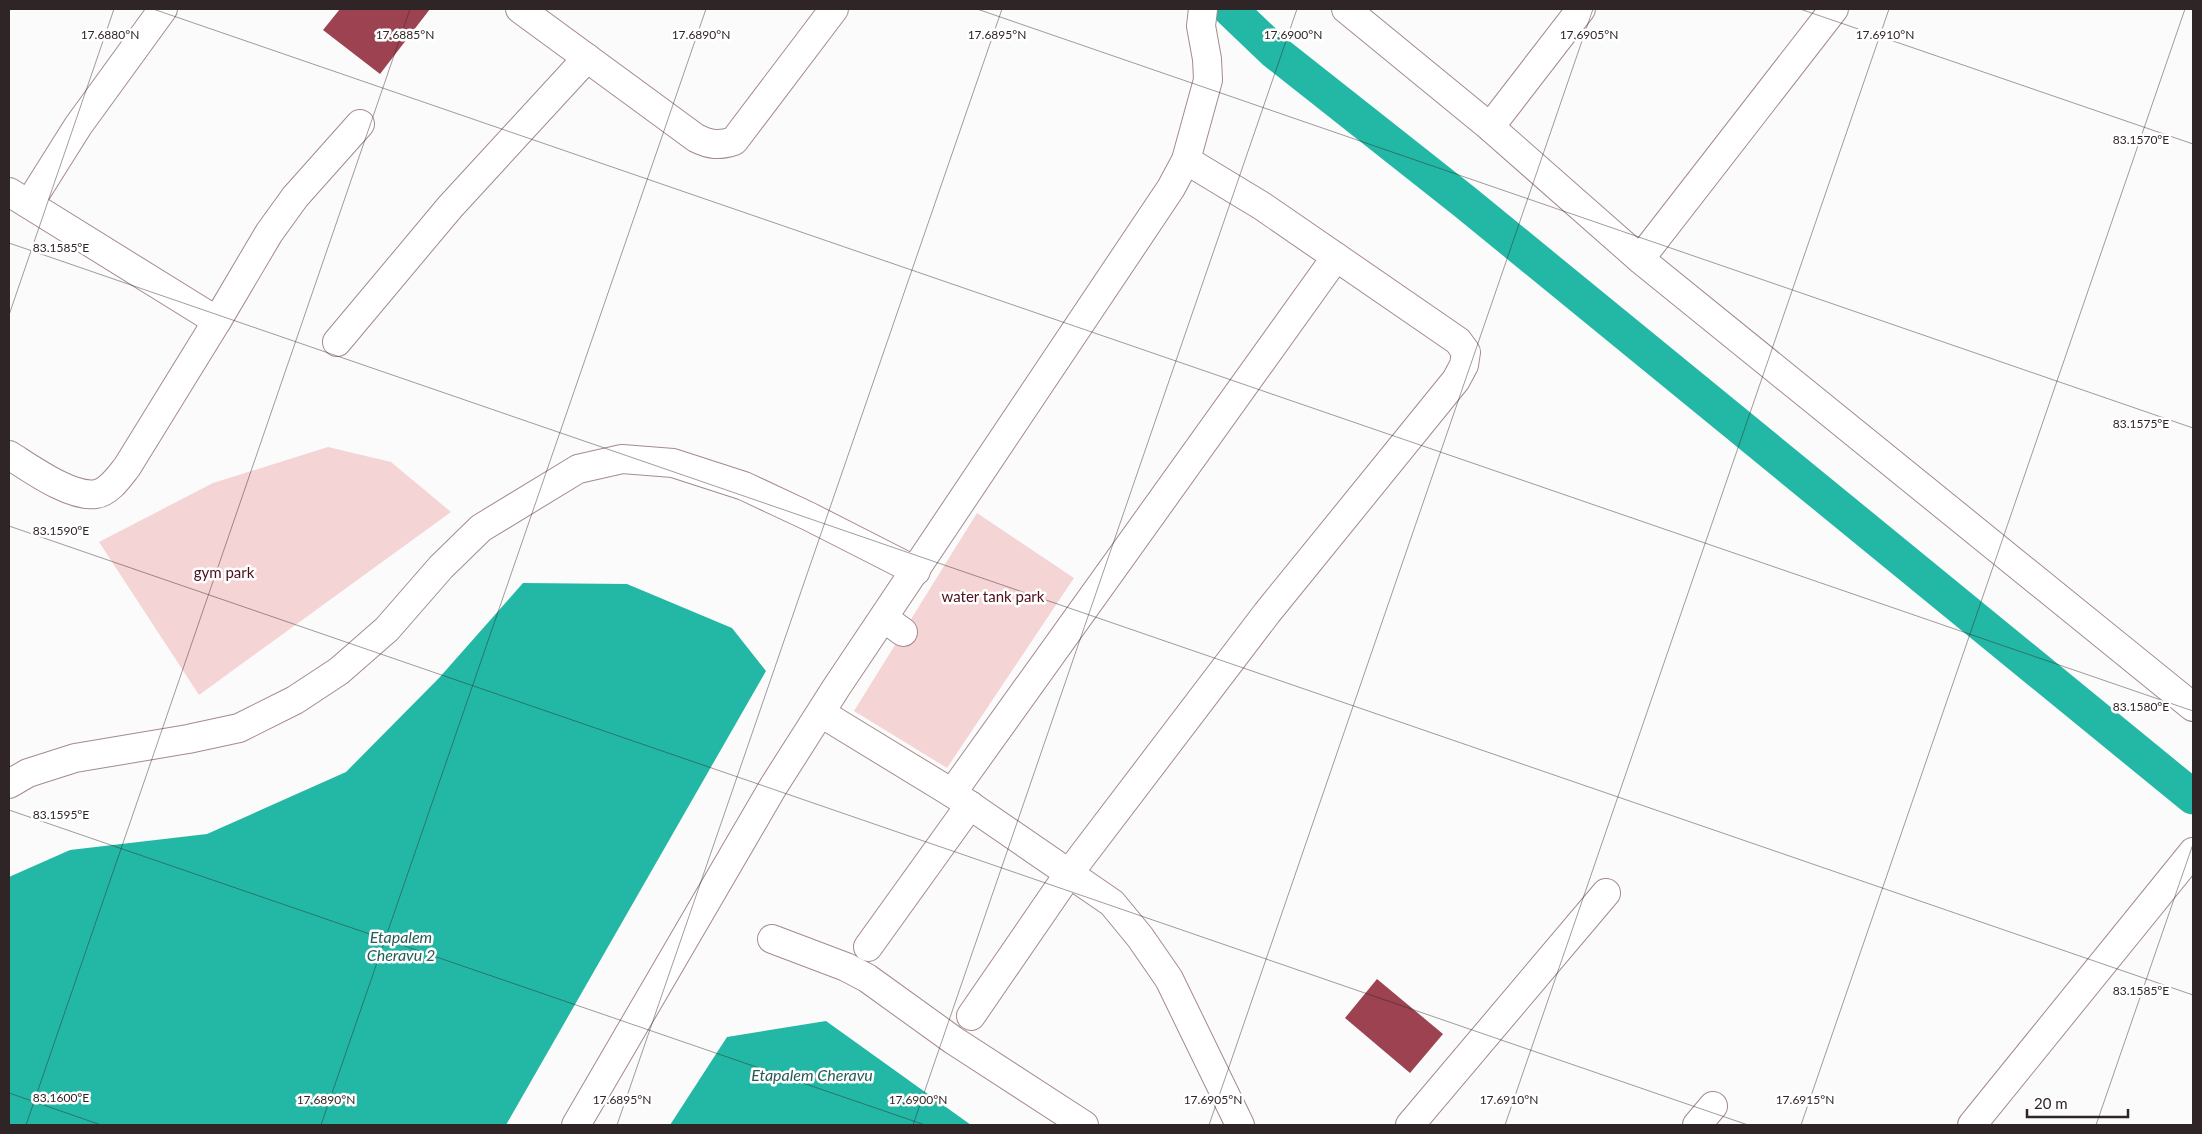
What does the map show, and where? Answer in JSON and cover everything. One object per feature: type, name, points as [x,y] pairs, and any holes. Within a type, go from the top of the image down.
[{"type":"street","points":[[163,9],[78,126],[19,198],[217,321]]},
{"type":"street","points":[[520,9],[696,138],[709,145],[722,145],[734,141],[834,9]]},
{"type":"street","points":[[1346,9],[1490,127],[1640,259],[2193,708]]},
{"type":"street","points":[[1490,127],[1580,9]]},
{"type":"street","points":[[1640,259],[1834,9]]},
{"type":"street","points":[[576,1125],[773,787],[821,713],[894,625],[916,571],[1171,188],[1186,160],[1208,80],[1207,59],[1196,14]]},
{"type":"street","points":[[337,342],[450,207],[587,58]]},
{"type":"street","points":[[9,455],[81,494],[97,494],[112,485],[127,467],[274,226],[295,197],[360,124]]},
{"type":"street","points":[[971,1016],[1070,872],[1268,613],[1456,380],[1464,365],[1466,352],[1458,341],[1262,206],[1186,160]]},
{"type":"street","points":[[868,947],[961,799],[1336,257]]},
{"type":"street","points":[[9,784],[28,773],[75,758],[188,739],[239,728],[295,700],[339,671],[387,629],[441,567],[482,528],[578,469],[622,459],[673,463],[744,486],[916,571]]},
{"type":"street","points":[[821,713],[961,799],[1070,872],[1112,903],[1169,979],[1240,1125]]},
{"type":"street","points":[[1972,1125],[2193,852]]},
{"type":"street","points":[[1410,1125],[1606,892]]},
{"type":"street","points":[[772,939],[846,967],[867,978],[953,1040],[1084,1125]]},
{"type":"green space","name":"gym park","points":[[328,447],[391,462],[451,512],[199,695],[99,542],[213,483]]},
{"type":"green space","name":"water tank park","points":[[977,513],[1074,578],[947,768],[854,711]]},
{"type":"water","name":"Etapalem Cheravu 2","points":[[523,583],[627,584],[732,628],[766,671],[506,1125],[9,1125],[9,877],[70,850],[207,834],[346,772],[439,678]]},
{"type":"water","name":"Etapalem Cheravu","points":[[826,1021],[971,1125],[670,1125],[727,1037]]},
{"type":"building","points":[[340,9],[430,9],[380,74],[323,30]]},
{"type":"building","points":[[1377,979],[1443,1034],[1410,1073],[1345,1018]]},
{"type":"waterway","points":[[1230,9],[1275,52],[1465,202],[2193,797]]}]
